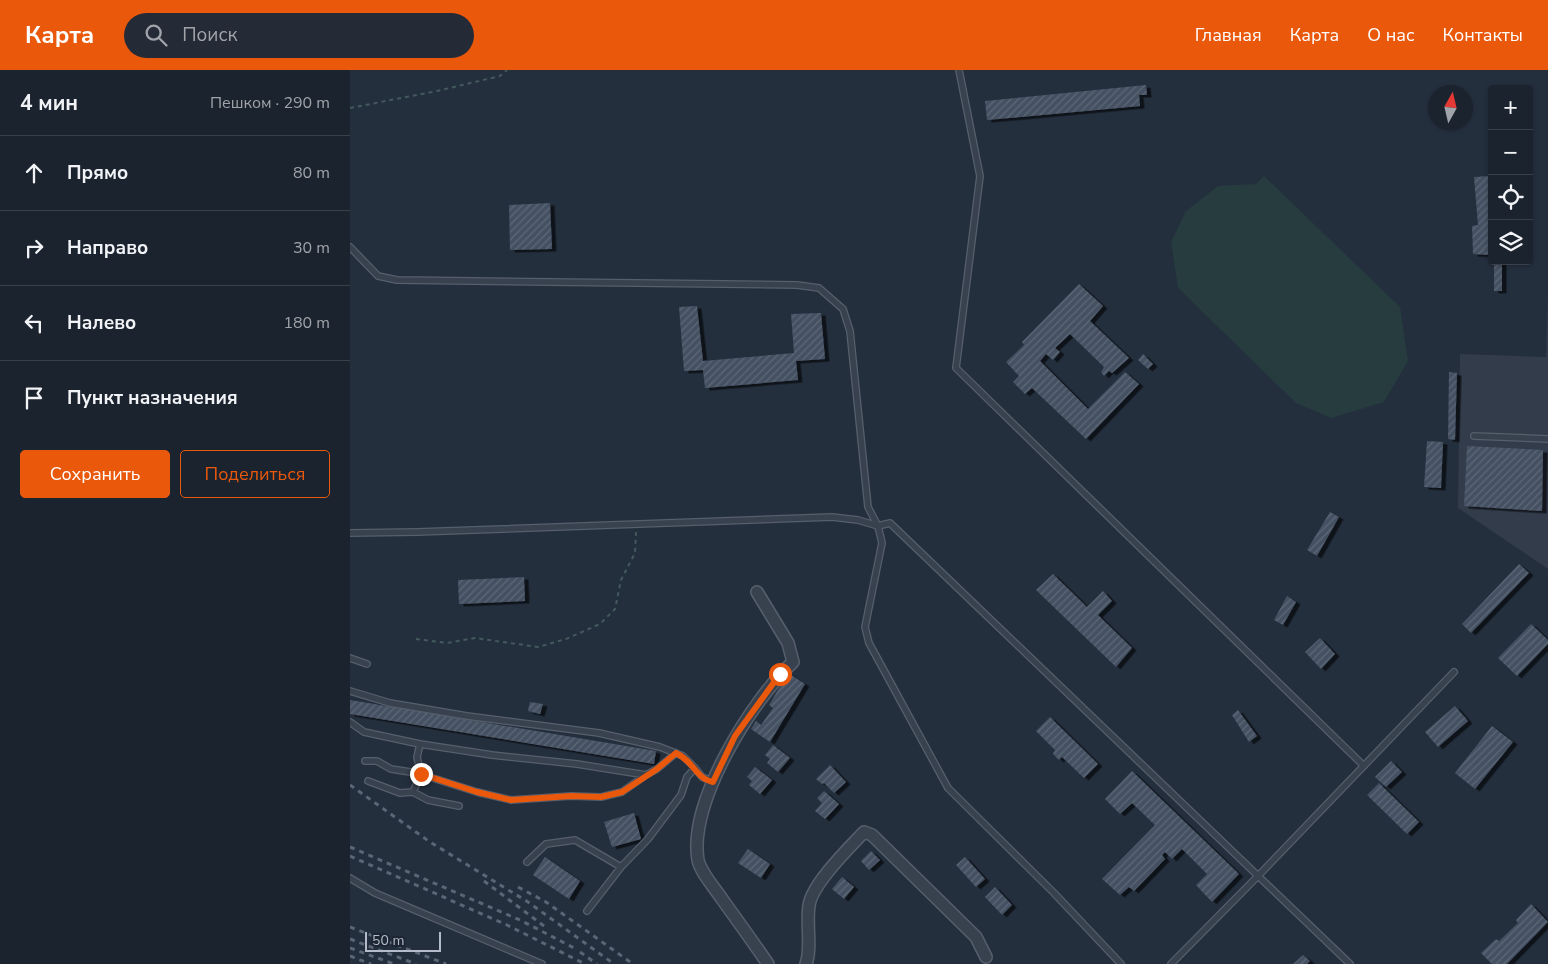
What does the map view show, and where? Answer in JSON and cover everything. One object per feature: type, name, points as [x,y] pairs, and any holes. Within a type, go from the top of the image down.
[{"type":"street","points":[[757,592],[788,643],[793,662],[780,674],[735,736],[713,782],[698,830],[698,861],[707,878],[768,964]]},
{"type":"street","points":[[806,964],[809,957],[809,904],[820,883],[841,856],[864,832],[872,834],[976,937],[986,957]]},
{"type":"lane","points":[[959,70],[980,176],[956,368],[1364,766]]},
{"type":"lane","points":[[350,247],[378,276],[397,280],[797,285],[819,288],[843,309],[850,331],[868,507],[878,526],[882,543],[865,627],[870,643],[948,788],[1054,893],[1122,964]]},
{"type":"lane","points":[[1474,436],[1548,439]]},
{"type":"lane","points":[[350,533],[832,517],[858,520],[878,526],[890,523],[1350,964]]},
{"type":"lane","points":[[350,658],[366,664]]},
{"type":"lane","points":[[1171,964],[1454,672]]},
{"type":"lane","points":[[350,691],[390,704],[599,734],[660,747],[683,756],[702,777],[713,782]]},
{"type":"lane","points":[[350,722],[364,732],[420,744],[492,755],[577,764],[646,775]]},
{"type":"lane","points":[[414,792],[421,774],[417,757],[420,744]]},
{"type":"lane","points":[[365,760],[377,761],[391,769],[421,774],[477,792],[511,800],[571,796],[601,797],[622,792],[657,769],[676,753]]},
{"type":"lane","points":[[587,911],[621,867],[648,840],[681,795],[687,777],[695,768]]},
{"type":"lane","points":[[368,781],[400,793],[414,792],[428,800],[459,806]]},
{"type":"lane","points":[[527,862],[546,844],[575,840],[621,867]]},
{"type":"lane","points":[[350,878],[375,893],[542,964]]},
{"type":"path","points":[[350,108],[437,91],[500,76],[507,70]]},
{"type":"path","points":[[416,639],[447,643],[475,638],[538,647],[566,639],[600,624],[615,609],[621,580],[635,553],[636,524]]},
{"type":"shaded area","points":[[1548,295],[1548,569],[1458,508],[1460,354],[1546,357]]},
{"type":"green space","points":[[1264,176],[1400,307],[1408,361],[1384,402],[1331,418],[1296,403],[1178,288],[1171,242],[1186,211],[1218,186],[1256,184]]},
{"type":"building","points":[[1146,85],[1147,95],[1139,95],[1140,106],[987,120],[985,101]]},
{"type":"building","points":[[1488,176],[1488,255],[1473,254],[1472,226],[1478,225],[1474,177]]},
{"type":"building","points":[[550,203],[552,249],[510,250],[509,205]]},
{"type":"building","points":[[1494,265],[1502,265],[1502,291],[1494,291]]},
{"type":"building","points":[[1079,284],[1103,306],[1090,321],[1129,358],[1112,373],[1109,371],[1104,376],[1101,372],[1104,367],[1070,334],[1055,348],[1060,352],[1053,360],[1046,354],[1040,361],[1088,409],[1125,372],[1139,384],[1086,439],[1032,388],[1025,394],[1013,382],[1019,376],[1006,362],[1024,345],[1022,342]]},
{"type":"building","points":[[697,306],[703,361],[794,353],[791,314],[821,313],[825,359],[796,361],[798,380],[705,388],[703,370],[684,371],[679,307]]},
{"type":"building","points":[[1143,354],[1153,364],[1148,369],[1138,360]]},
{"type":"building","points":[[1449,372],[1457,373],[1455,440],[1448,439]]},
{"type":"building","points":[[1427,441],[1443,442],[1441,488],[1424,487]]},
{"type":"building","points":[[1467,446],[1543,450],[1542,511],[1464,506]]},
{"type":"building","points":[[1330,512],[1339,517],[1317,556],[1307,550]]},
{"type":"building","points":[[1519,564],[1529,573],[1471,633],[1462,624]]},
{"type":"building","points":[[1053,574],[1087,607],[1103,591],[1112,601],[1098,615],[1132,648],[1116,667],[1036,590]]},
{"type":"building","points":[[524,577],[525,601],[459,604],[458,580]]},
{"type":"building","points":[[1287,596],[1296,602],[1283,625],[1274,620]]},
{"type":"building","points":[[1531,624],[1548,640],[1548,644],[1517,676],[1498,658]]},
{"type":"building","points":[[1320,638],[1335,654],[1321,669],[1305,652]]},
{"type":"building","points":[[788,673],[805,684],[770,742],[751,729],[756,721],[761,725],[773,708],[769,705]]},
{"type":"building","points":[[350,700],[656,751],[654,764],[350,714]]},
{"type":"building","points":[[530,702],[543,704],[540,714],[528,711]]},
{"type":"building","points":[[1455,706],[1468,721],[1438,747],[1425,732]]},
{"type":"building","points":[[1238,710],[1257,736],[1249,742],[1232,715]]},
{"type":"building","points":[[1050,717],[1098,764],[1084,778],[1062,757],[1059,760],[1053,754],[1055,750],[1036,731]]},
{"type":"building","points":[[1492,726],[1513,742],[1475,789],[1455,773]]},
{"type":"building","points":[[773,745],[790,758],[778,772],[767,763],[770,759],[765,755]]},
{"type":"building","points":[[1391,761],[1402,772],[1386,787],[1375,777]]},
{"type":"building","points":[[830,765],[846,782],[834,793],[824,783],[822,784],[816,779]]},
{"type":"building","points":[[755,767],[772,780],[760,794],[749,785],[752,781],[747,777]]},
{"type":"building","points":[[1132,771],[1239,874],[1212,902],[1196,885],[1207,874],[1182,849],[1172,859],[1165,852],[1162,855],[1165,859],[1134,891],[1129,887],[1120,895],[1102,879],[1155,825],[1132,803],[1120,814],[1105,799]]},
{"type":"building","points":[[1379,783],[1419,822],[1407,834],[1367,795]]},
{"type":"building","points":[[824,791],[839,804],[825,819],[815,811],[822,803],[817,798]]},
{"type":"building","points":[[634,813],[641,839],[612,847],[604,822]]},
{"type":"building","points":[[748,849],[770,864],[761,878],[738,863]]},
{"type":"building","points":[[871,851],[880,860],[869,870],[861,861]]},
{"type":"building","points":[[545,857],[580,881],[569,899],[533,875]]},
{"type":"building","points":[[965,857],[985,879],[976,887],[956,865]]},
{"type":"building","points":[[842,877],[854,887],[844,899],[832,889]]},
{"type":"building","points":[[995,887],[1012,905],[1002,915],[985,897]]},
{"type":"building","points":[[1531,904],[1548,922],[1507,964],[1492,964],[1481,953],[1496,939],[1499,941],[1518,923],[1516,920]]},
{"type":"building","points":[[1303,955],[1310,961],[1307,964],[1293,964]]},
{"type":"railway","points":[[350,785],[430,842],[528,902],[614,964]]},
{"type":"railway","points":[[350,847],[520,920],[576,949]]},
{"type":"railway","points":[[350,856],[507,925],[585,964]]},
{"type":"railway","points":[[484,881],[548,929]]},
{"type":"railway","points":[[518,887],[546,902],[633,964]]},
{"type":"railway","points":[[350,927],[446,964]]},
{"type":"railway","points":[[350,939],[416,964]]},
{"type":"railway","points":[[350,948],[394,964]]},
{"type":"railway","points":[[580,952],[597,964]]},
{"type":"railway","points":[[350,956],[371,964]]},
{"type":"route","points":[[421,774],[477,792],[511,800],[571,796],[601,797],[622,792],[657,769],[676,753],[683,756],[702,777],[713,782],[735,736],[780,674]]}]
